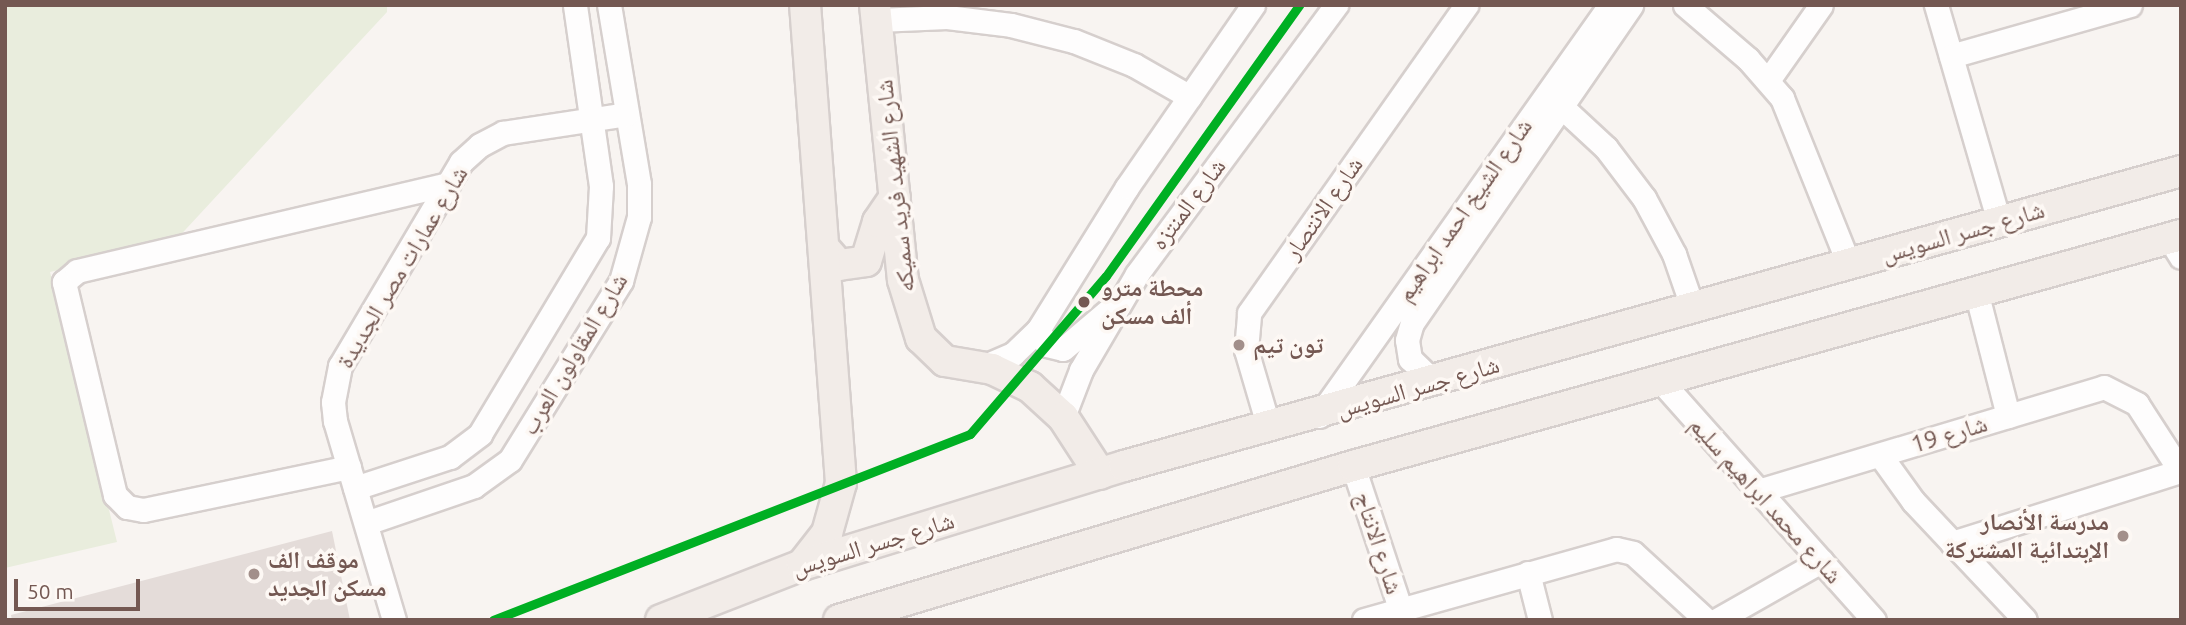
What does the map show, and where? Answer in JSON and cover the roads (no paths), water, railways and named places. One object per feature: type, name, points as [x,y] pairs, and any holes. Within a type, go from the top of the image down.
[{"type":"main road","points":[[802,565],[827,533],[841,482],[805,5]]},
{"type":"main road","name":"شارع الشهيد فريد سميكه","points":[[876,13],[903,281],[921,338],[945,361],[1012,376],[1063,417],[1100,474]]},
{"type":"main road","name":"شارع جسر السويس","points":[[661,620],[802,565],[1100,474],[1319,415],[2181,171]]},
{"type":"main road","points":[[825,248],[839,265],[866,261],[878,222],[895,197]]},
{"type":"main road","points":[[839,620],[1353,466],[1659,379],[1976,291],[2177,244]]},
{"type":"street","name":"شارع المقاولون العرب","points":[[448,184],[78,271],[64,282],[115,495],[127,507],[143,510],[352,478],[450,457],[491,419],[598,238],[603,212],[575,5]]},
{"type":"street","name":"شارع المقاولون العرب","points":[[366,523],[474,486],[493,475],[522,442],[621,281],[633,250],[639,184],[609,5]]},
{"type":"street","points":[[980,368],[1013,354],[1038,330],[1253,5]]},
{"type":"street","name":"شارع المنتزه","points":[[1063,417],[1081,370],[1122,299],[1336,5]]},
{"type":"street","name":"شارع الانتصار","points":[[1269,428],[1246,350],[1249,313],[1466,5]]},
{"type":"street","name":"شارع الشيخ احمد ابراهيم","points":[[1433,382],[1410,359],[1408,331],[1555,100],[1610,5]]},
{"type":"street","name":"شارع الشيخ احمد ابراهيم","points":[[1319,415],[1381,328],[1555,100],[1632,5]]},
{"type":"street","points":[[1685,5],[1769,79],[1791,119],[1849,265]]},
{"type":"street","points":[[1769,79],[1821,5]]},
{"type":"street","points":[[1936,5],[1999,222]]},
{"type":"street","points":[[1951,56],[2106,9],[2130,5]]},
{"type":"street","points":[[876,13],[1011,25],[1122,60],[1190,97]]},
{"type":"street","points":[[1555,100],[1606,148],[1644,198],[1674,254],[1693,309]]},
{"type":"street","name":"شارع عمارات مصر الجديدة","points":[[394,620],[332,401],[340,366],[448,184],[471,154],[503,133],[627,114]]},
{"type":"street","points":[[1976,291],[2008,416]]},
{"type":"street","points":[[1038,330],[1046,345],[1063,349],[1122,299]]},
{"type":"street","points":[[1381,328],[1391,335],[1408,331]]},
{"type":"street","name":"شارع محمد ابراهيم سليم","points":[[1659,379],[1874,620]]},
{"type":"street","name":"شارع 19","points":[[1758,491],[2104,387],[2137,404],[2180,472]]},
{"type":"street","points":[[1880,455],[1913,501],[2025,620]]},
{"type":"street","name":"شارع الانتاج","points":[[1353,466],[1402,614]]},
{"type":"street","points":[[1952,543],[2180,472]]},
{"type":"street","points":[[1364,620],[1402,614],[1528,573],[1625,550],[1706,620]]},
{"type":"street","points":[[1717,620],[1752,611],[1821,561]]},
{"type":"street","points":[[1528,573],[1540,620]]},
{"type":"place","name":"محطة مترو ألف مسكن","points":[[1084,302]]},
{"type":"place","name":"تون تيم","points":[[1239,345]]},
{"type":"place","name":"مدرسة الأنصار الإبتدائية المشتركة","points":[[2123,536]]},
{"type":"place","name":"موقف الف مسكن الجديد","points":[[254,574]]}]
